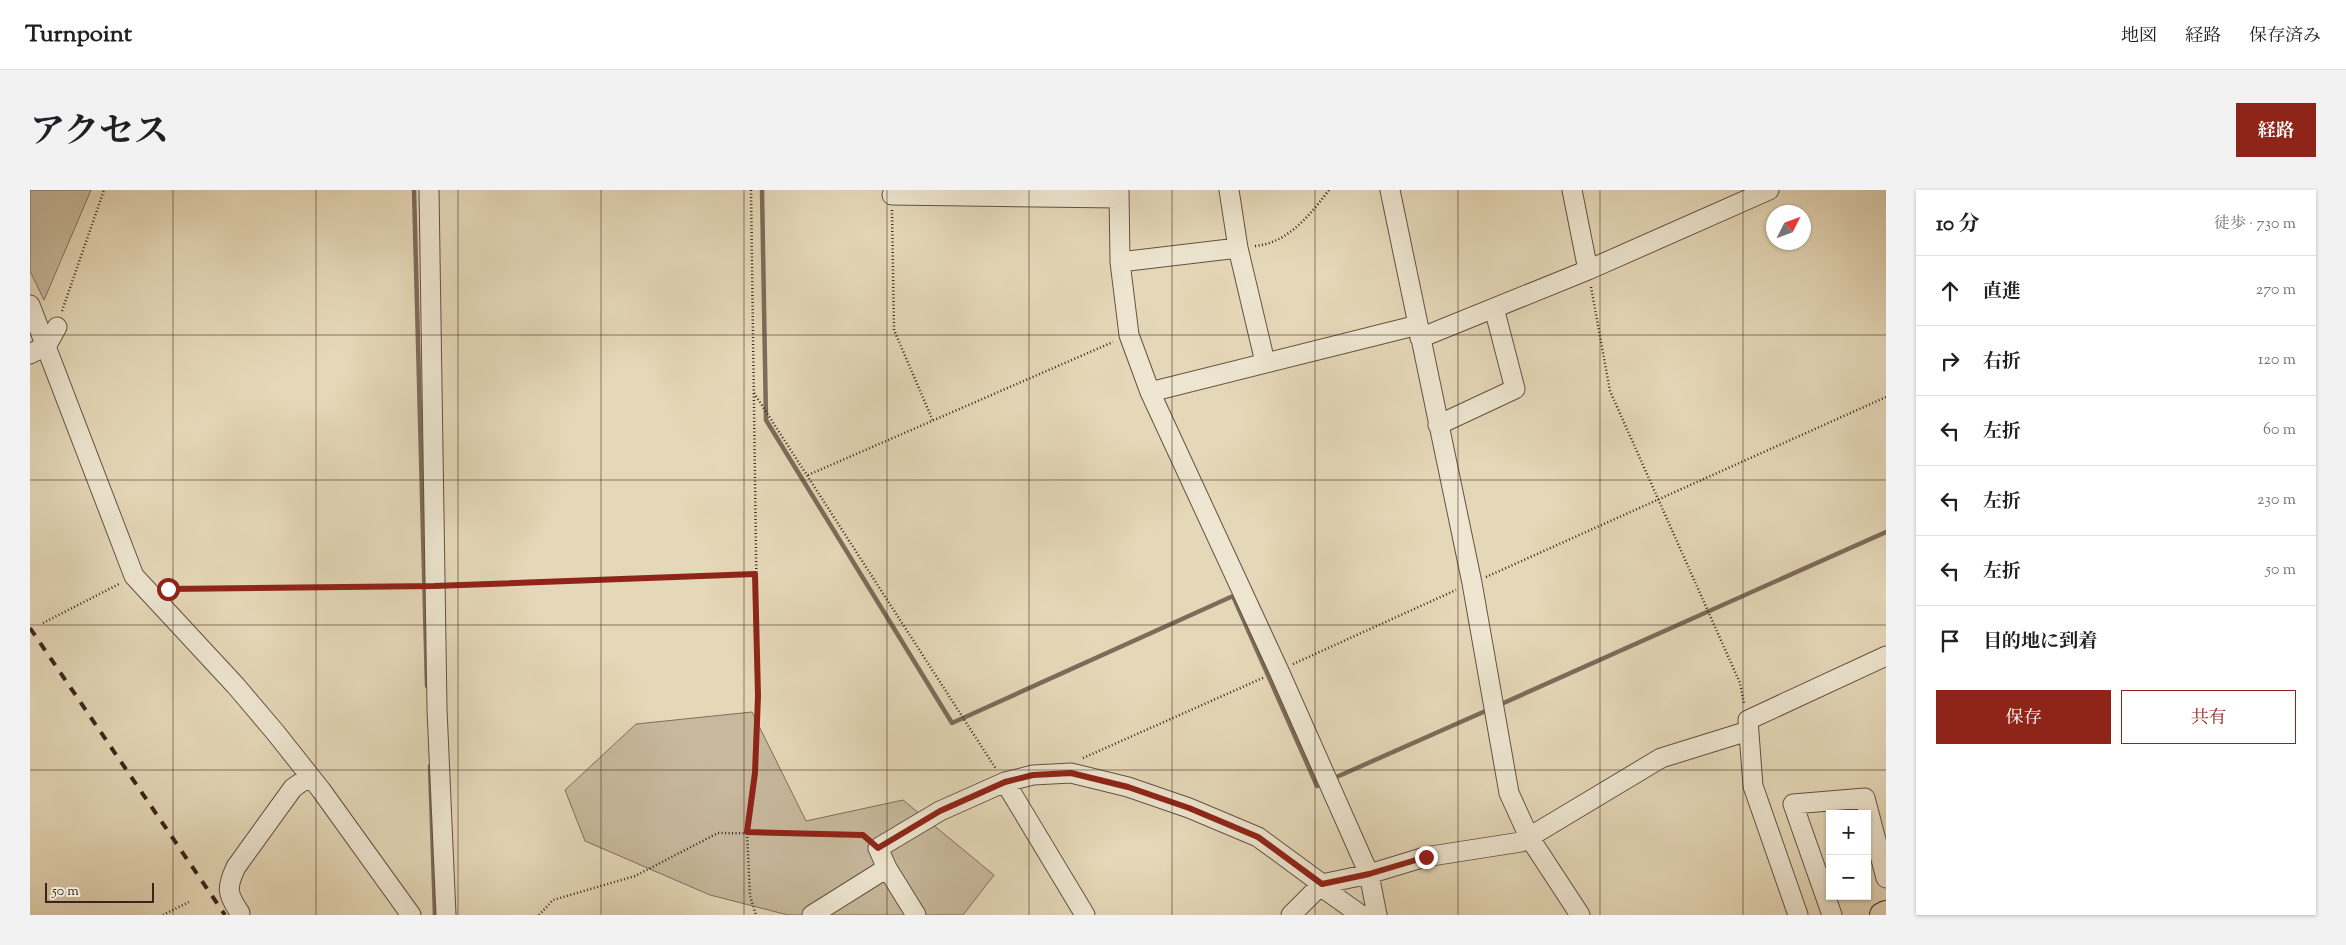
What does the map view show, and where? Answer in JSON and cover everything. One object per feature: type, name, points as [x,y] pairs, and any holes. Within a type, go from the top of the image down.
[{"type":"main road","points":[[1882,915],[1886,913]]},
{"type":"street","points":[[429,190],[434,586],[446,915]]},
{"type":"street","points":[[1229,190],[1238,248],[1266,362]]},
{"type":"street","points":[[1390,190],[1472,583],[1509,793],[1529,837],[1580,915]]},
{"type":"street","points":[[1572,190],[1588,270]]},
{"type":"street","points":[[1150,392],[1266,362],[1419,331],[1494,308],[1588,270],[1769,190]]},
{"type":"street","points":[[892,195],[1119,194],[1120,262],[1128,335],[1150,392],[1279,671],[1369,874],[1377,915]]},
{"type":"street","points":[[1120,262],[1238,248]]},
{"type":"street","points":[[30,305],[47,345],[134,576],[247,699],[310,776],[411,915]]},
{"type":"street","points":[[1438,425],[1515,389],[1494,308]]},
{"type":"street","points":[[30,354],[47,345],[57,328]]},
{"type":"street","points":[[1291,915],[1321,885],[1369,874],[1426,857],[1521,842],[1660,758],[1748,726],[1886,656]]},
{"type":"street","points":[[1748,726],[1753,786],[1798,915]]},
{"type":"street","points":[[916,915],[887,868],[878,848],[940,811],[1005,782],[1033,775],[1071,773],[1128,787],[1189,808],[1258,837],[1361,915]]},
{"type":"street","points":[[240,913],[228,893],[230,880],[236,867],[293,788],[310,776]]},
{"type":"street","points":[[1005,782],[1085,915]]},
{"type":"street","points":[[1832,915],[1793,804],[1865,798],[1886,878]]},
{"type":"street","points":[[812,915],[887,868]]},
{"type":"path","points":[[57,328],[104,190]]},
{"type":"path","points":[[751,190],[758,696],[755,773],[747,832],[750,896],[756,915]]},
{"type":"path","points":[[1238,248],[1263,246],[1283,238],[1302,222],[1328,190]]},
{"type":"path","points":[[892,195],[894,330],[933,421]]},
{"type":"path","points":[[1588,270],[1610,391],[1740,683],[1748,726]]},
{"type":"path","points":[[808,476],[1128,335]]},
{"type":"path","points":[[753,392],[1005,782]]},
{"type":"path","points":[[1472,583],[1886,396]]},
{"type":"path","points":[[154,596],[168,589],[434,586],[755,574]]},
{"type":"path","points":[[43,622],[134,576]]},
{"type":"path","points":[[539,915],[553,900],[635,876],[718,833],[863,835],[878,848]]},
{"type":"path","points":[[163,915],[191,901]]},
{"type":"shaded area","points":[[30,190],[91,190],[44,300],[30,271]]},
{"type":"shaded area","points":[[752,712],[806,821],[903,800],[994,875],[963,915],[788,915],[710,895],[585,841],[565,790],[636,724]]},
{"type":"waterway","points":[[414,190],[427,686]]},
{"type":"waterway","points":[[762,190],[766,420],[952,723],[1233,596],[1317,786],[1323,783]]},
{"type":"waterway","points":[[1499,705],[1886,532]]},
{"type":"waterway","points":[[1332,779],[1490,709]]},
{"type":"waterway","points":[[430,766],[435,915]]},
{"type":"railway","points":[[30,628],[225,915]]},
{"type":"route","points":[[168,589],[434,586],[755,574],[758,696],[755,773],[747,832],[863,835],[878,848],[940,811],[1005,782],[1033,775],[1071,773],[1128,787],[1189,808],[1258,837],[1322,884],[1369,874],[1426,857]]}]
